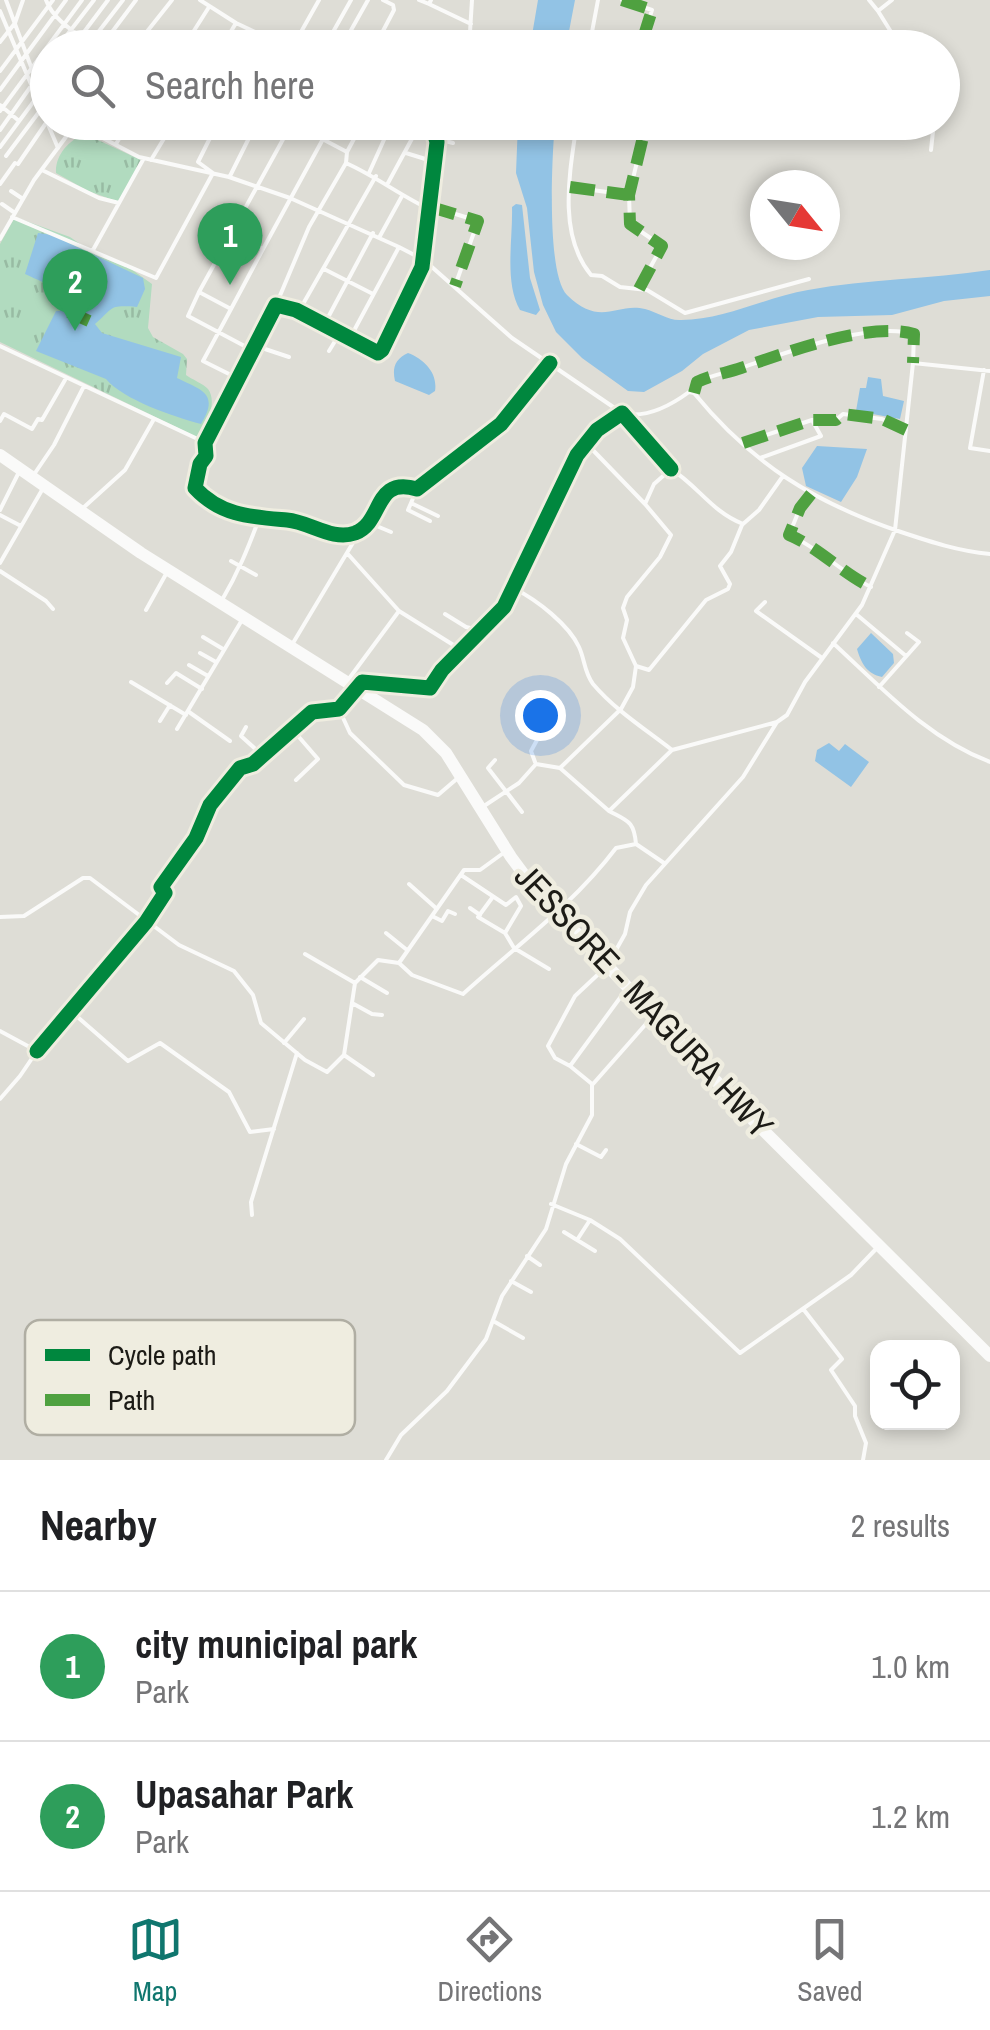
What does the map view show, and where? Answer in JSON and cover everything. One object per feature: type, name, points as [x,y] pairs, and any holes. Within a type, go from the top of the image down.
[{"type":"highway","name":"JESSORE - MAGURA HWY","points":[[1,459],[169,570],[354,684],[439,744],[526,879],[653,1016],[990,1356]]},
{"type":"street","points":[[6,0],[30,59]]},
{"type":"street","points":[[0,42],[15,23],[24,0]]},
{"type":"street","points":[[43,30],[66,0]]},
{"type":"street","points":[[59,30],[82,0]]},
{"type":"street","points":[[49,2],[54,14],[72,29],[94,0]]},
{"type":"street","points":[[85,30],[108,0]]},
{"type":"street","points":[[100,30],[123,0]]},
{"type":"street","points":[[112,30],[136,0]]},
{"type":"street","points":[[148,30],[172,0]]},
{"type":"street","points":[[200,0],[251,30]]},
{"type":"street","points":[[300,30],[318,0]]},
{"type":"street","points":[[334,30],[351,0]]},
{"type":"street","points":[[351,30],[368,0]]},
{"type":"street","points":[[383,0],[393,5],[394,10],[383,30]]},
{"type":"street","points":[[419,0],[470,24]]},
{"type":"street","points":[[470,30],[472,0]]},
{"type":"street","points":[[593,30],[598,0]]},
{"type":"street","points":[[622,0],[652,10],[646,30]]},
{"type":"street","points":[[869,0],[890,30]]},
{"type":"street","points":[[878,11],[892,0]]},
{"type":"street","points":[[0,71],[49,2]]},
{"type":"street","points":[[194,30],[209,7]]},
{"type":"street","points":[[0,10],[30,83]]},
{"type":"street","points":[[232,30],[236,23]]},
{"type":"street","points":[[0,90],[30,48]]},
{"type":"street","points":[[20,121],[1,108],[30,69]]},
{"type":"street","points":[[0,130],[30,86]]},
{"type":"street","points":[[0,147],[30,107]]},
{"type":"street","points":[[6,156],[30,123]]},
{"type":"street","points":[[0,184],[34,140]]},
{"type":"street","points":[[55,140],[58,148]]},
{"type":"street","points":[[0,239],[64,140]]},
{"type":"street","points":[[106,140],[147,159],[229,177],[320,209],[424,260],[512,338],[622,413],[671,469],[686,478],[717,512],[742,524]]},
{"type":"street","points":[[115,145],[118,140]]},
{"type":"street","points":[[92,251],[161,140]]},
{"type":"street","points":[[209,140],[198,162],[213,173]]},
{"type":"street","points":[[229,177],[248,140]]},
{"type":"street","points":[[282,140],[188,315],[253,347],[289,357]]},
{"type":"street","points":[[238,378],[203,361],[324,140],[347,152]]},
{"type":"street","points":[[353,140],[276,305],[205,443],[206,456],[194,488],[219,508],[259,519],[288,520],[342,536],[360,531]]},
{"type":"street","points":[[368,173],[384,140]]},
{"type":"street","points":[[388,183],[412,140]]},
{"type":"street","points":[[276,305],[299,312],[378,353],[382,350],[424,260],[436,140]]},
{"type":"street","points":[[443,140],[453,143]]},
{"type":"street","points":[[575,140],[568,206],[574,239],[588,272],[620,287],[647,290],[685,313],[809,279]]},
{"type":"street","points":[[638,288],[662,246],[630,224],[628,195],[641,140]]},
{"type":"street","points":[[931,150],[932,140]]},
{"type":"street","points":[[405,153],[435,162]]},
{"type":"street","points":[[346,162],[388,183],[402,196],[478,221],[455,286]]},
{"type":"street","points":[[42,170],[120,204]]},
{"type":"street","points":[[2,204],[14,215],[156,278],[213,173]]},
{"type":"street","points":[[299,312],[376,176]]},
{"type":"street","points":[[570,187],[628,195]]},
{"type":"street","points":[[11,191],[23,199]]},
{"type":"street","points":[[380,237],[402,196]]},
{"type":"street","points":[[0,222],[7,226]]},
{"type":"street","points":[[231,232],[264,249]]},
{"type":"street","points":[[324,324],[373,233]]},
{"type":"street","points":[[350,338],[399,247]]},
{"type":"street","points":[[322,268],[373,294]]},
{"type":"street","points":[[198,292],[230,309]]},
{"type":"street","points":[[610,811],[672,750],[777,722],[788,715],[832,643],[856,614],[895,530],[914,334],[887,331],[796,348],[712,375],[697,382],[694,392]]},
{"type":"street","points":[[329,351],[340,333]]},
{"type":"street","points":[[0,346],[205,443]]},
{"type":"street","points":[[430,521],[408,510],[417,489],[501,424],[550,363]]},
{"type":"street","points":[[913,363],[987,371],[970,448],[990,451]]},
{"type":"street","points":[[0,421],[4,414],[32,429],[38,418],[42,420],[65,380]]},
{"type":"street","points":[[21,526],[0,512],[32,478],[54,445],[84,386]]},
{"type":"street","points":[[622,413],[631,416],[652,412],[694,392]]},
{"type":"street","points":[[694,392],[718,422],[811,494],[844,512],[895,530],[956,550],[990,554]]},
{"type":"street","points":[[354,684],[430,688],[442,670],[504,607],[546,515],[586,444],[597,430],[622,413]]},
{"type":"street","points":[[743,443],[812,420],[836,420],[843,414],[882,419],[906,430]]},
{"type":"street","points":[[80,511],[125,470],[154,419]]},
{"type":"street","points":[[760,458],[821,436],[812,420]]},
{"type":"street","points":[[560,768],[620,709],[632,686],[636,666],[623,638],[627,620],[624,608],[672,535],[586,444]]},
{"type":"street","points":[[644,504],[654,484],[671,469]]},
{"type":"street","points":[[636,666],[649,670],[706,600],[728,589],[730,584],[720,566],[742,524],[760,510],[784,476]]},
{"type":"street","points":[[0,563],[21,526],[32,478]]},
{"type":"street","points":[[291,646],[390,489],[402,485],[417,489]]},
{"type":"street","points":[[811,494],[800,508],[789,536],[871,587]]},
{"type":"street","points":[[411,502],[438,516]]},
{"type":"street","points":[[221,602],[242,566],[259,519]]},
{"type":"street","points":[[367,522],[392,532]]},
{"type":"street","points":[[347,553],[399,611],[464,651]]},
{"type":"street","points":[[231,561],[256,575]]},
{"type":"street","points":[[146,610],[169,570]]},
{"type":"street","points":[[0,571],[46,601],[53,610]]},
{"type":"street","points":[[514,588],[530,596],[566,630],[578,646],[590,680],[672,750]]},
{"type":"street","points":[[765,602],[756,612],[822,658]]},
{"type":"street","points":[[339,709],[399,611]]},
{"type":"street","points":[[445,614],[466,627],[484,631]]},
{"type":"street","points":[[856,614],[906,656]]},
{"type":"street","points":[[177,728],[244,616]]},
{"type":"street","points":[[879,686],[918,642],[908,633]]},
{"type":"street","points":[[203,636],[224,650]]},
{"type":"street","points":[[832,643],[921,724],[957,748],[990,762]]},
{"type":"street","points":[[200,653],[216,662]]},
{"type":"street","points":[[189,666],[208,676]]},
{"type":"street","points":[[166,683],[176,673],[202,689]]},
{"type":"street","points":[[131,682],[230,741]]},
{"type":"street","points":[[160,722],[170,705]]},
{"type":"street","points":[[0,1098],[146,922],[165,894],[162,887],[196,838],[210,805],[240,768],[253,764],[312,712],[339,709]]},
{"type":"street","points":[[339,709],[350,733],[404,784],[438,795],[461,775]]},
{"type":"street","points":[[592,1084],[555,1058],[548,1046],[575,996],[607,966],[624,934],[630,912],[664,863],[743,777],[777,722]]},
{"type":"street","points":[[246,727],[241,736],[262,756]]},
{"type":"street","points":[[292,729],[318,759],[296,780]]},
{"type":"street","points":[[536,764],[531,751],[536,740],[546,733]]},
{"type":"street","points":[[494,760],[488,768],[522,812]]},
{"type":"street","points":[[536,764],[560,768],[610,811],[627,818],[634,826],[636,844]]},
{"type":"street","points":[[480,808],[519,783],[536,764]]},
{"type":"street","points":[[0,918],[24,916],[83,878],[90,878],[179,944],[234,971],[253,995],[261,1023],[297,1054],[327,1072],[344,1056],[355,983],[378,960],[399,963],[412,975],[463,994],[558,914],[616,848],[636,844],[664,863]]},
{"type":"street","points":[[399,963],[460,874],[464,870],[480,870],[506,850]]},
{"type":"street","points":[[460,874],[506,906],[516,897],[521,906],[505,932]]},
{"type":"street","points":[[409,884],[437,909]]},
{"type":"street","points":[[480,915],[492,898]]},
{"type":"street","points":[[470,908],[505,932],[514,948],[549,969]]},
{"type":"street","points":[[432,916],[442,921],[448,911],[454,914]]},
{"type":"street","points":[[386,933],[408,950]]},
{"type":"street","points":[[305,954],[355,983]]},
{"type":"street","points":[[360,977],[387,993]]},
{"type":"street","points":[[570,1066],[628,988]]},
{"type":"street","points":[[352,1003],[382,1015]]},
{"type":"street","points":[[72,1012],[128,1061],[160,1043],[229,1092],[250,1132],[274,1129]]},
{"type":"street","points":[[386,1460],[401,1435],[447,1391],[486,1339],[502,1296],[546,1230],[551,1204],[592,1114],[592,1084],[653,1016]]},
{"type":"street","points":[[284,1043],[304,1020]]},
{"type":"street","points":[[0,1031],[36,1051]]},
{"type":"street","points":[[252,1215],[251,1202],[297,1054]]},
{"type":"street","points":[[344,1056],[374,1076]]},
{"type":"street","points":[[576,1144],[601,1157],[606,1150]]},
{"type":"street","points":[[551,1204],[620,1238],[740,1353],[851,1275],[879,1246]]},
{"type":"street","points":[[577,1240],[590,1220]]},
{"type":"street","points":[[564,1232],[595,1251]]},
{"type":"street","points":[[527,1256],[540,1264]]},
{"type":"street","points":[[511,1280],[531,1292]]},
{"type":"street","points":[[804,1310],[842,1359],[831,1370],[855,1406],[866,1443],[864,1460]]},
{"type":"street","points":[[495,1322],[522,1338]]},
{"type":"green space","points":[[74,140],[98,140],[141,160],[119,202],[56,173],[64,149]]},
{"type":"green space","points":[[15,217],[70,237],[152,284],[148,328],[153,337],[183,354],[187,359],[186,375],[211,394],[210,414],[199,438],[0,342],[0,244]]},
{"type":"water","points":[[538,0],[575,0],[569,30],[533,30]]},
{"type":"water","points":[[517,140],[554,140],[552,213],[556,264],[567,295],[589,310],[635,308],[676,320],[697,319],[808,290],[990,270],[990,296],[944,301],[892,315],[818,317],[749,330],[644,392],[628,391],[582,358],[556,332],[534,272],[527,208],[516,173]]},
{"type":"water","points":[[522,205],[530,278],[540,310],[536,315],[520,310],[512,287],[512,207]]},
{"type":"water","points":[[38,233],[52,235],[143,278],[145,289],[137,307],[113,308],[95,324],[102,333],[181,357],[177,378],[208,399],[201,424],[149,406],[124,394],[106,379],[36,351],[56,311],[60,311],[50,287],[25,274]]},
{"type":"water","points":[[408,353],[432,373],[435,391],[429,395],[395,381],[396,364]]},
{"type":"water","points":[[868,377],[881,379],[883,396],[904,401],[900,419],[856,411],[860,388],[866,388]]},
{"type":"water","points":[[817,446],[867,449],[857,477],[841,502],[806,486],[802,468]]},
{"type":"water","points":[[871,633],[893,654],[894,663],[882,677],[865,667],[857,649]]},
{"type":"water","points":[[829,743],[839,751],[845,744],[869,762],[851,787],[815,761],[817,750]]},
{"type":"marked path","points":[[622,0],[652,10],[646,30]]},
{"type":"marked path","points":[[639,289],[662,246],[630,224],[629,195],[642,140]]},
{"type":"marked path","points":[[570,187],[629,195]]},
{"type":"marked path","points":[[431,207],[478,221],[455,286]]},
{"type":"marked path","points":[[69,312],[89,321]]},
{"type":"marked path","points":[[694,393],[697,382],[852,335],[896,331],[914,334],[913,363]]},
{"type":"marked path","points":[[743,443],[812,420],[836,420],[843,414],[882,419],[906,430]]},
{"type":"marked path","points":[[811,494],[800,508],[789,535],[871,587]]},
{"type":"cycle path","points":[[436,140],[422,267],[382,350],[378,353],[296,310],[276,305],[205,443],[206,456],[200,464],[195,488],[226,510],[296,521],[338,535],[355,533],[371,520],[386,494],[403,487],[417,489],[501,424],[550,363]]},
{"type":"cycle path","points":[[37,1051],[146,922],[165,893],[161,887],[196,838],[210,805],[240,768],[253,764],[312,712],[339,709],[362,682],[430,688],[442,670],[504,607],[577,455],[597,430],[622,413],[671,469]]},
{"type":"place","name":"city municipal park","points":[[230,285]]},
{"type":"place","name":"Upasahar Park","points":[[75,331]]}]
